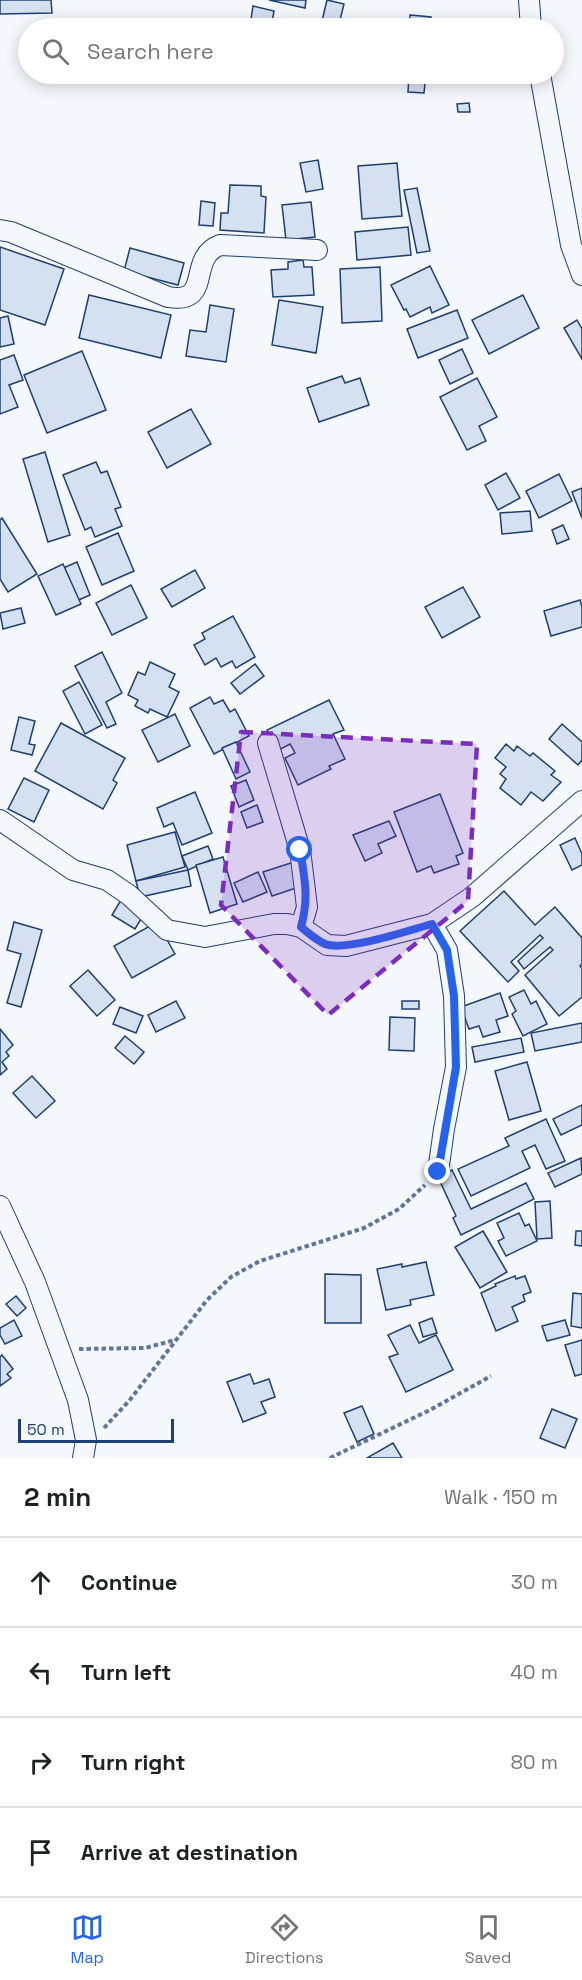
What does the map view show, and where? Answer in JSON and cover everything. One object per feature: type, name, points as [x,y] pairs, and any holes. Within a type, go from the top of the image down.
[{"type":"street","points":[[529,0],[530,18]]},
{"type":"street","points":[[542,84],[571,245],[582,275]]},
{"type":"street","points":[[0,230],[10,232],[168,297],[181,299],[190,296],[196,287],[205,255],[211,248],[220,245],[317,250]]},
{"type":"street","points":[[267,743],[300,850],[307,906],[301,927]]},
{"type":"street","points":[[0,819],[73,870],[106,880],[129,895],[167,930],[205,937],[274,924],[301,927],[327,945],[346,946],[432,924],[472,897],[582,801]]},
{"type":"street","points":[[432,924],[447,950],[454,1008],[456,1067],[438,1172]]},
{"type":"street","points":[[0,1206],[35,1282],[78,1400],[85,1449]]},
{"type":"path","points":[[85,1449],[110,1423],[207,1300],[231,1276],[260,1261],[364,1228],[399,1209],[438,1172]]},
{"type":"path","points":[[59,1348],[146,1348],[176,1340]]},
{"type":"path","points":[[330,1458],[420,1415],[491,1376]]},
{"type":"highlighted area","points":[[241,732],[477,744],[468,901],[328,1015],[221,905]]},
{"type":"building","points":[[0,0],[51,0],[52,13],[0,14]]},
{"type":"building","points":[[269,0],[306,0],[305,8]]},
{"type":"building","points":[[327,0],[344,4],[340,18],[323,18]]},
{"type":"building","points":[[253,6],[274,11],[273,18],[251,18]]},
{"type":"building","points":[[410,15],[431,17],[431,18],[410,18]]},
{"type":"building","points":[[408,84],[425,84],[424,93],[408,92]]},
{"type":"building","points":[[469,103],[470,112],[458,112],[457,104]]},
{"type":"building","points":[[318,160],[323,189],[306,192],[300,163]]},
{"type":"building","points":[[397,163],[402,216],[362,219],[358,166]]},
{"type":"building","points":[[230,185],[261,186],[261,196],[266,197],[264,233],[220,230],[221,213],[228,213]]},
{"type":"building","points":[[417,188],[430,251],[417,253],[404,190]]},
{"type":"building","points":[[201,201],[215,203],[213,226],[199,225]]},
{"type":"building","points":[[311,202],[315,237],[286,240],[282,205]]},
{"type":"building","points":[[408,227],[411,255],[357,260],[355,232]]},
{"type":"building","points":[[0,247],[64,269],[45,325],[0,310]]},
{"type":"building","points":[[130,248],[184,263],[178,285],[124,271]]},
{"type":"building","points":[[303,260],[304,267],[312,267],[314,295],[273,297],[271,270],[288,269],[288,262]]},
{"type":"building","points":[[430,266],[449,305],[432,313],[430,307],[410,317],[391,285]]},
{"type":"building","points":[[380,267],[382,321],[342,323],[340,269]]},
{"type":"building","points":[[89,295],[171,315],[161,358],[79,338]]},
{"type":"building","points":[[523,295],[539,328],[489,354],[472,320]]},
{"type":"building","points":[[279,300],[323,307],[316,353],[272,345]]},
{"type":"building","points":[[210,305],[234,309],[226,362],[186,356],[190,330],[206,332]]},
{"type":"building","points":[[457,310],[468,338],[418,358],[407,329]]},
{"type":"building","points":[[8,316],[14,344],[0,347],[0,318]]},
{"type":"building","points":[[577,320],[582,329],[582,359],[564,328]]},
{"type":"building","points":[[462,349],[473,373],[450,384],[439,360]]},
{"type":"building","points":[[82,351],[106,410],[47,433],[24,375]]},
{"type":"building","points":[[14,355],[23,380],[9,385],[18,407],[0,414],[0,360]]},
{"type":"building","points":[[342,376],[345,383],[360,378],[369,405],[319,422],[307,388]]},
{"type":"building","points":[[477,378],[497,417],[479,426],[486,441],[467,450],[440,397]]},
{"type":"building","points":[[191,409],[211,444],[167,468],[148,432]]},
{"type":"building","points":[[45,452],[70,535],[48,542],[23,459]]},
{"type":"building","points":[[96,462],[101,473],[107,471],[121,507],[115,509],[122,526],[95,537],[91,527],[85,530],[63,475]]},
{"type":"building","points":[[506,473],[520,498],[498,510],[485,485]]},
{"type":"building","points":[[559,474],[572,501],[539,518],[526,491]]},
{"type":"building","points":[[582,488],[582,518],[572,492]]},
{"type":"building","points":[[530,511],[532,531],[502,534],[500,513]]},
{"type":"building","points":[[2,518],[37,574],[8,592],[0,579],[0,520]]},
{"type":"building","points":[[563,525],[569,539],[557,544],[552,530]]},
{"type":"building","points":[[118,533],[134,571],[102,585],[86,547]]},
{"type":"building","points":[[77,562],[90,595],[74,602],[61,569]]},
{"type":"building","points":[[63,564],[81,604],[56,615],[38,576]]},
{"type":"building","points":[[195,570],[205,588],[172,607],[161,589]]},
{"type":"building","points":[[131,585],[147,618],[112,635],[96,603]]},
{"type":"building","points":[[463,587],[480,617],[442,638],[425,607]]},
{"type":"building","points":[[580,600],[582,627],[551,636],[544,611]]},
{"type":"building","points":[[21,608],[25,623],[3,629],[0,613]]},
{"type":"building","points":[[233,616],[255,657],[236,668],[232,661],[221,667],[216,658],[205,665],[194,645],[205,639],[202,633]]},
{"type":"building","points":[[102,652],[122,693],[106,702],[116,724],[107,728],[75,666]]},
{"type":"building","points":[[150,662],[175,674],[169,687],[179,692],[167,717],[150,709],[148,713],[135,706],[138,700],[128,695],[138,672],[145,675]]},
{"type":"building","points":[[255,664],[264,676],[240,694],[231,683]]},
{"type":"building","points":[[79,682],[102,725],[85,734],[63,691]]},
{"type":"building","points":[[210,697],[214,704],[223,700],[230,712],[235,709],[249,736],[214,754],[190,708]]},
{"type":"building","points":[[329,700],[344,730],[333,734],[345,759],[329,766],[331,769],[298,785],[285,758],[295,753],[290,744],[277,751],[267,730]]},
{"type":"building","points":[[175,714],[190,746],[158,762],[142,730]]},
{"type":"building","points":[[19,717],[35,721],[29,744],[35,745],[32,755],[11,750]]},
{"type":"building","points":[[61,723],[125,758],[113,780],[117,783],[103,809],[35,771]]},
{"type":"building","points":[[562,724],[582,742],[582,760],[578,765],[549,739]]},
{"type":"building","points":[[236,742],[250,772],[236,779],[222,748]]},
{"type":"building","points":[[506,744],[514,751],[517,746],[530,756],[533,753],[555,771],[551,775],[561,782],[543,801],[531,792],[521,805],[500,788],[506,779],[500,774],[506,767],[495,758]]},
{"type":"building","points":[[24,778],[49,790],[34,822],[8,809]]},
{"type":"building","points":[[246,780],[254,800],[239,807],[231,786]]},
{"type":"building","points":[[195,792],[212,833],[182,845],[173,823],[164,827],[157,808]]},
{"type":"building","points":[[440,794],[463,853],[456,856],[459,864],[434,873],[431,866],[417,872],[394,812]]},
{"type":"building","points":[[257,805],[263,822],[247,828],[241,812]]},
{"type":"building","points":[[389,821],[396,836],[378,844],[382,853],[365,861],[353,835]]},
{"type":"building","points":[[175,832],[185,867],[136,881],[127,845]]},
{"type":"building","points":[[575,838],[582,854],[582,865],[572,870],[560,845]]},
{"type":"building","points":[[208,846],[213,859],[188,870],[182,856]]},
{"type":"building","points":[[223,857],[237,904],[210,913],[196,865]]},
{"type":"building","points":[[294,862],[302,886],[272,896],[263,872]]},
{"type":"building","points":[[188,870],[191,886],[140,897],[136,881]]},
{"type":"building","points":[[258,872],[267,892],[243,902],[234,883]]},
{"type":"building","points":[[504,891],[535,925],[555,907],[582,938],[582,964],[580,966],[582,968],[582,997],[559,1016],[525,975],[553,950],[550,947],[524,969],[518,961],[543,938],[540,935],[511,962],[519,971],[508,982],[460,931]]},
{"type":"building","points":[[121,900],[144,914],[135,929],[112,915]]},
{"type":"building","points":[[14,922],[42,930],[21,1007],[7,1003],[21,954],[7,950]]},
{"type":"building","points":[[157,922],[175,954],[132,978],[114,946]]},
{"type":"building","points":[[88,970],[115,1000],[97,1016],[70,986]]},
{"type":"building","points":[[524,990],[531,1004],[536,1001],[547,1024],[523,1036],[512,1014],[516,1011],[509,997]]},
{"type":"building","points":[[500,993],[508,1016],[496,1020],[500,1032],[483,1037],[479,1026],[469,1029],[461,1007]]},
{"type":"building","points":[[176,1001],[185,1018],[156,1032],[148,1015]]},
{"type":"building","points":[[402,1001],[419,1001],[419,1009],[402,1009]]},
{"type":"building","points":[[120,1007],[143,1016],[136,1033],[113,1024]]},
{"type":"building","points":[[390,1017],[415,1018],[414,1051],[389,1050]]},
{"type":"building","points":[[582,1023],[582,1042],[535,1051],[531,1033]]},
{"type":"building","points":[[0,1029],[13,1045],[6,1052],[9,1056],[2,1062],[7,1069],[0,1075]]},
{"type":"building","points":[[125,1036],[144,1052],[134,1064],[115,1048]]},
{"type":"building","points":[[521,1038],[524,1052],[475,1062],[472,1047]]},
{"type":"building","points":[[527,1062],[541,1111],[509,1120],[495,1071]]},
{"type":"building","points":[[32,1076],[55,1101],[36,1118],[13,1093]]},
{"type":"building","points":[[582,1105],[582,1125],[561,1135],[553,1119]]},
{"type":"building","points":[[546,1119],[565,1161],[546,1169],[535,1145],[522,1151],[530,1168],[471,1196],[458,1169],[509,1146],[505,1138]]},
{"type":"building","points":[[581,1158],[582,1174],[555,1187],[548,1173]]},
{"type":"building","points":[[452,1170],[471,1209],[526,1183],[534,1199],[461,1235],[453,1218],[456,1216],[438,1177]]},
{"type":"building","points":[[550,1201],[552,1238],[537,1239],[535,1202]]},
{"type":"building","points":[[519,1213],[525,1226],[529,1224],[537,1241],[506,1256],[498,1241],[504,1238],[497,1223]]},
{"type":"building","points":[[483,1231],[507,1272],[480,1288],[455,1247]]},
{"type":"building","points":[[576,1231],[582,1231],[582,1246],[575,1245]]},
{"type":"building","points":[[426,1262],[434,1295],[410,1300],[411,1305],[386,1310],[377,1269]]},
{"type":"building","points":[[325,1274],[361,1275],[361,1323],[325,1323]]},
{"type":"building","points":[[515,1276],[516,1279],[525,1276],[531,1292],[523,1295],[525,1301],[512,1307],[518,1321],[496,1331],[481,1293]]},
{"type":"building","points":[[573,1293],[582,1294],[582,1328],[571,1326]]},
{"type":"building","points":[[16,1296],[26,1308],[17,1316],[6,1304]]},
{"type":"building","points":[[432,1318],[437,1333],[423,1337],[419,1323]]},
{"type":"building","points":[[14,1320],[22,1336],[5,1344],[0,1335],[0,1328]]},
{"type":"building","points":[[565,1320],[570,1335],[547,1341],[542,1326]]},
{"type":"building","points":[[410,1325],[419,1343],[436,1335],[453,1370],[406,1392],[389,1357],[398,1354],[388,1335]]},
{"type":"building","points":[[582,1340],[582,1374],[575,1376],[565,1345]]},
{"type":"building","points":[[2,1355],[13,1369],[7,1374],[11,1378],[0,1386],[0,1357]]},
{"type":"building","points":[[250,1374],[254,1384],[269,1379],[275,1397],[261,1402],[266,1413],[243,1422],[227,1382]]},
{"type":"building","points":[[362,1406],[374,1434],[357,1442],[344,1413]]},
{"type":"building","points":[[552,1409],[577,1419],[565,1448],[540,1438]]},
{"type":"building","points":[[393,1443],[402,1458],[367,1458]]},
{"type":"route","points":[[300,850],[307,906],[301,927],[313,937],[327,945],[346,946],[432,924],[447,950],[454,996],[456,1067],[438,1172]]}]
